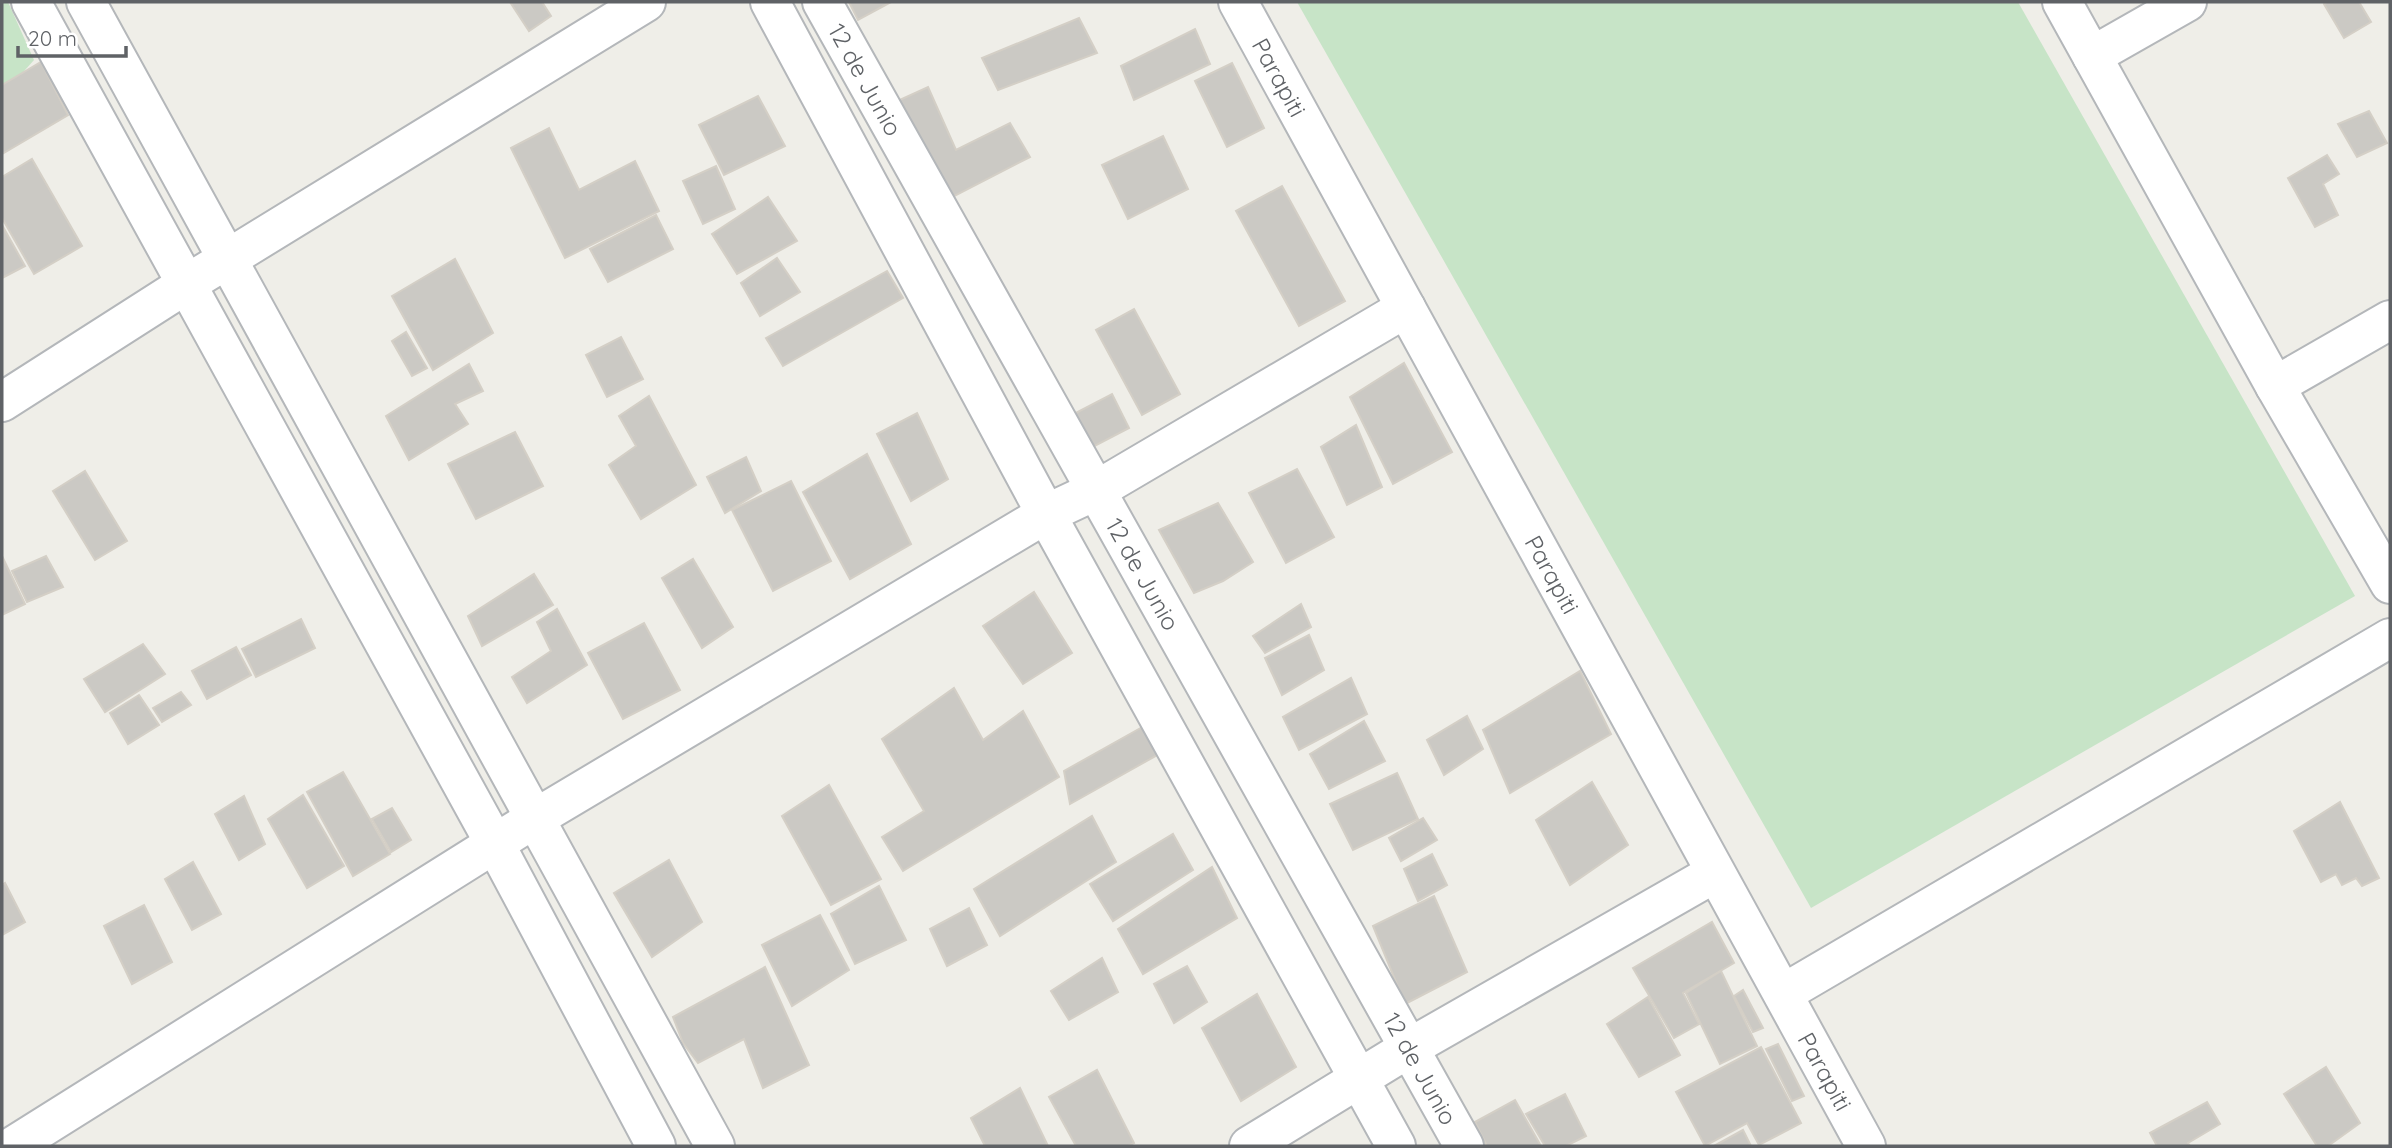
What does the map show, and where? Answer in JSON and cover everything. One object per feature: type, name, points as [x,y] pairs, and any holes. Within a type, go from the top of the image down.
[{"type":"street","points":[[31,2],[495,844],[656,1146]]},
{"type":"street","points":[[86,2],[715,1146]]},
{"type":"street","points":[[2,402],[185,285],[646,2]]},
{"type":"street","name":"12 de Junio","points":[[770,2],[1046,514],[1396,1146]]},
{"type":"street","name":"12 de Junio","points":[[822,2],[1464,1146]]},
{"type":"street","name":"Parapiti","points":[[1238,2],[1866,1146]]},
{"type":"street","points":[[2062,2],[2275,386],[2390,584]]},
{"type":"street","points":[[2092,56],[2187,2]]},
{"type":"street","points":[[13,1146],[534,819],[1046,514],[1095,491],[1406,308]]},
{"type":"street","points":[[2275,386],[2390,320]]},
{"type":"street","points":[[1784,993],[2390,638]]},
{"type":"street","points":[[1249,1146],[1409,1048],[1715,873]]},
{"type":"green space","points":[[2,2],[8,2],[34,60],[17,79],[2,85]]},
{"type":"green space","points":[[1297,2],[2018,2],[2355,596],[1811,908]]},
{"type":"building","points":[[510,2],[542,2],[551,16],[529,31]]},
{"type":"building","points":[[849,2],[891,2],[858,20]]},
{"type":"building","points":[[2359,2],[2371,22],[2344,38],[2324,4]]},
{"type":"building","points":[[1079,18],[1097,53],[998,90],[982,58]]},
{"type":"building","points":[[1195,29],[1210,64],[1134,100],[1121,66]]},
{"type":"building","points":[[41,62],[68,115],[2,154],[2,85]]},
{"type":"building","points":[[1232,63],[1264,128],[1227,147],[1195,81]]},
{"type":"building","points":[[928,87],[956,150],[1010,123],[1030,157],[939,204],[893,103]]},
{"type":"building","points":[[758,96],[785,146],[724,175],[699,125]]},
{"type":"building","points":[[2369,111],[2387,143],[2357,157],[2338,124]]},
{"type":"building","points":[[549,128],[579,190],[635,161],[659,211],[565,258],[511,148]]},
{"type":"building","points":[[1163,136],[1188,189],[1128,219],[1102,165]]},
{"type":"building","points":[[2327,155],[2339,174],[2323,184],[2338,215],[2315,227],[2288,178]]},
{"type":"building","points":[[32,159],[82,246],[34,274],[2,218],[2,177]]},
{"type":"building","points":[[716,166],[735,209],[703,224],[683,181]]},
{"type":"building","points":[[1282,186],[1345,301],[1299,326],[1236,211]]},
{"type":"building","points":[[768,197],[797,241],[737,274],[712,234]]},
{"type":"building","points":[[656,215],[673,249],[608,282],[590,249]]},
{"type":"building","points":[[2,225],[25,266],[2,278]]},
{"type":"building","points":[[777,258],[800,292],[760,316],[741,283]]},
{"type":"building","points":[[455,259],[493,333],[433,370],[392,296]]},
{"type":"building","points":[[887,271],[903,298],[783,366],[766,338]]},
{"type":"building","points":[[1134,309],[1180,394],[1142,415],[1096,330]]},
{"type":"building","points":[[406,332],[427,368],[412,376],[392,341]]},
{"type":"building","points":[[621,337],[643,379],[607,397],[586,355]]},
{"type":"building","points":[[1404,363],[1452,452],[1393,484],[1350,397]]},
{"type":"building","points":[[469,364],[483,391],[455,404],[468,424],[409,460],[386,416]]},
{"type":"building","points":[[1112,394],[1129,428],[1087,450],[1070,416]]},
{"type":"building","points":[[649,396],[696,485],[641,519],[609,465],[636,446],[619,416]]},
{"type":"building","points":[[917,413],[948,479],[911,501],[877,434]]},
{"type":"building","points":[[1356,425],[1382,487],[1347,505],[1321,447]]},
{"type":"building","points":[[515,432],[543,486],[476,519],[448,464]]},
{"type":"building","points":[[867,454],[911,544],[850,579],[803,492]]},
{"type":"building","points":[[746,457],[761,491],[725,513],[707,477]]},
{"type":"building","points":[[1297,469],[1334,537],[1286,563],[1249,493]]},
{"type":"building","points":[[85,471],[127,541],[95,560],[53,491]]},
{"type":"building","points":[[791,481],[831,561],[773,591],[732,510]]},
{"type":"building","points":[[1218,503],[1253,562],[1223,581],[1194,593],[1159,530]]},
{"type":"building","points":[[2,556],[25,604],[2,615]]},
{"type":"building","points":[[46,556],[63,587],[27,602],[12,571]]},
{"type":"building","points":[[693,559],[733,627],[702,648],[662,578]]},
{"type":"building","points":[[534,574],[553,605],[482,646],[468,616]]},
{"type":"building","points":[[1034,592],[1072,653],[1023,684],[983,626]]},
{"type":"building","points":[[1301,604],[1311,627],[1265,653],[1253,636]]},
{"type":"building","points":[[557,609],[587,665],[527,703],[512,677],[551,651],[537,622]]},
{"type":"building","points":[[301,619],[315,648],[256,677],[242,649]]},
{"type":"building","points":[[644,623],[680,690],[623,719],[588,653]]},
{"type":"building","points":[[1309,635],[1324,670],[1282,695],[1265,658]]},
{"type":"building","points":[[143,644],[165,674],[105,712],[84,679]]},
{"type":"building","points":[[236,647],[251,675],[207,699],[192,671]]},
{"type":"building","points":[[1580,671],[1611,734],[1510,793],[1483,730]]},
{"type":"building","points":[[1351,678],[1367,714],[1299,750],[1283,717]]},
{"type":"building","points":[[954,688],[983,740],[1023,711],[1059,777],[903,871],[882,837],[924,811],[882,739]]},
{"type":"building","points":[[181,692],[191,705],[162,722],[153,708]]},
{"type":"building","points":[[139,695],[159,725],[128,744],[110,713]]},
{"type":"building","points":[[1467,716],[1483,749],[1444,775],[1427,740]]},
{"type":"building","points":[[1153,721],[1168,749],[1070,804],[1064,771]]},
{"type":"building","points":[[1364,721],[1385,761],[1329,789],[1310,754]]},
{"type":"building","points":[[343,772],[390,854],[353,876],[307,792]]},
{"type":"building","points":[[1397,773],[1418,819],[1353,850],[1330,804]]},
{"type":"building","points":[[1592,782],[1628,845],[1570,885],[1536,820]]},
{"type":"building","points":[[829,785],[881,879],[831,905],[782,816]]},
{"type":"building","points":[[303,795],[344,866],[307,888],[268,819]]},
{"type":"building","points":[[244,796],[265,844],[239,860],[215,814]]},
{"type":"building","points":[[2340,802],[2379,878],[2362,886],[2356,878],[2342,885],[2336,874],[2321,882],[2294,831]]},
{"type":"building","points":[[392,808],[411,840],[391,852],[372,819]]},
{"type":"building","points":[[1092,816],[1116,862],[1000,936],[974,889]]},
{"type":"building","points":[[1423,818],[1437,840],[1401,861],[1389,838]]},
{"type":"building","points":[[1173,834],[1193,870],[1113,921],[1090,884]]},
{"type":"building","points":[[1432,854],[1447,885],[1418,901],[1404,869]]},
{"type":"building","points":[[669,860],[702,922],[652,957],[614,893]]},
{"type":"building","points":[[193,862],[221,914],[192,930],[165,879]]},
{"type":"building","points":[[1212,867],[1237,918],[1143,974],[1118,929]]},
{"type":"building","points":[[5,883],[25,922],[2,935],[2,885]]},
{"type":"building","points":[[879,886],[906,940],[855,964],[831,914]]},
{"type":"building","points":[[1434,896],[1467,972],[1405,1004],[1373,926]]},
{"type":"building","points":[[144,905],[172,962],[132,984],[104,926]]},
{"type":"building","points":[[969,908],[987,945],[947,966],[930,929]]},
{"type":"building","points":[[820,915],[849,970],[792,1006],[762,945]]},
{"type":"building","points":[[1712,922],[1734,963],[1683,993],[1699,1024],[1674,1038],[1633,968]]},
{"type":"building","points":[[1102,958],[1118,992],[1069,1020],[1051,991]]},
{"type":"building","points":[[1187,966],[1207,1002],[1174,1023],[1154,984]]},
{"type":"building","points":[[765,967],[809,1065],[763,1088],[744,1039],[698,1063],[683,1043],[673,1017]]},
{"type":"building","points":[[1721,971],[1757,1046],[1720,1064],[1686,993]]},
{"type":"building","points":[[1743,990],[1763,1028],[1753,1032],[1734,996]]},
{"type":"building","points":[[1257,994],[1296,1067],[1241,1101],[1202,1028]]},
{"type":"building","points":[[1648,997],[1680,1055],[1639,1077],[1607,1024]]},
{"type":"building","points":[[1778,1044],[1804,1096],[1792,1101],[1766,1049]]},
{"type":"building","points":[[1761,1047],[1801,1123],[1759,1145],[1747,1123],[1705,1146],[1676,1092]]},
{"type":"building","points":[[2326,1067],[2360,1123],[2328,1146],[2317,1146],[2284,1094]]},
{"type":"building","points":[[1097,1070],[1134,1143],[1128,1146],[1076,1146],[1049,1097]]},
{"type":"building","points":[[1020,1088],[1048,1146],[985,1146],[971,1118]]},
{"type":"building","points":[[1565,1094],[1586,1136],[1566,1146],[1545,1146],[1526,1114]]},
{"type":"building","points":[[1515,1100],[1541,1146],[1487,1146],[1475,1122]]},
{"type":"building","points":[[2207,1102],[2220,1124],[2188,1143],[2190,1146],[2157,1146],[2150,1133]]},
{"type":"building","points":[[1743,1130],[1751,1146],[1714,1146]]}]
